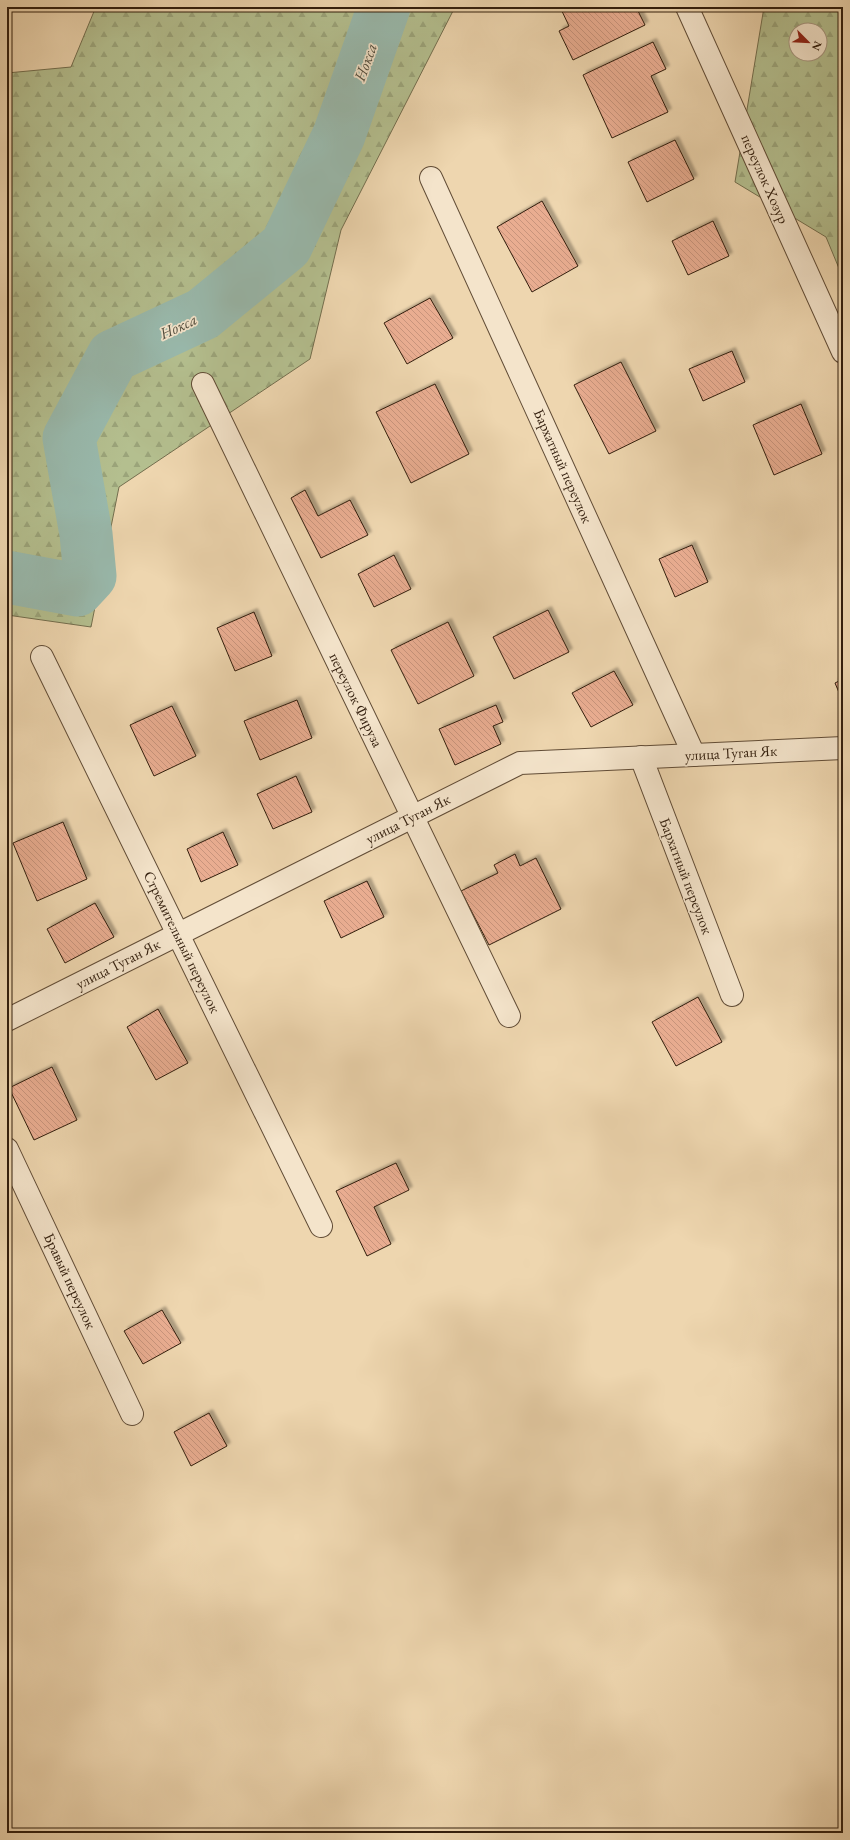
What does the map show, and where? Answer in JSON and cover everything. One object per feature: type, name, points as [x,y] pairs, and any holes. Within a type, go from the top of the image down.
[{"type":"street","name":"переулок Хозур","points":[[687,7],[843,352]]},
{"type":"street","name":"Бархатный переулок","points":[[431,178],[694,755]]},
{"type":"street","name":"переулок Фируза","points":[[203,384],[509,1016]]},
{"type":"street","name":"Стремительный переулок","points":[[42,657],[321,1226]]},
{"type":"street","name":"улица Туган Як","points":[[7,1020],[520,763],[843,748]]},
{"type":"street","name":"Бархатный переулок","points":[[641,757],[732,995]]},
{"type":"street","name":"Бравый переулок","points":[[7,1148],[132,1414]]},
{"type":"green space","points":[[94,7],[455,7],[341,230],[310,359],[119,487],[91,627],[7,615],[7,73],[71,67],[95,9]]},
{"type":"green space","points":[[764,7],[843,7],[843,278],[826,237],[735,182]]},
{"type":"building","points":[[560,7],[636,7],[645,25],[573,60],[559,31],[569,26]]},
{"type":"building","points":[[653,42],[666,69],[651,76],[668,112],[612,138],[583,75]]},
{"type":"building","points":[[675,140],[694,179],[647,202],[628,162]]},
{"type":"building","points":[[542,201],[578,266],[532,292],[497,227]]},
{"type":"building","points":[[713,221],[729,256],[688,275],[672,241]]},
{"type":"building","points":[[430,298],[453,338],[407,364],[384,323]]},
{"type":"building","points":[[732,351],[745,382],[703,401],[689,369]]},
{"type":"building","points":[[621,362],[656,431],[609,454],[574,385]]},
{"type":"building","points":[[435,384],[469,454],[411,483],[376,412]]},
{"type":"building","points":[[801,404],[822,454],[774,475],[753,425]]},
{"type":"building","points":[[305,490],[318,516],[350,500],[368,535],[321,558],[291,498]]},
{"type":"building","points":[[692,545],[708,582],[675,597],[659,559]]},
{"type":"building","points":[[394,555],[411,589],[374,607],[358,574]]},
{"type":"building","points":[[548,610],[569,652],[514,679],[493,637]]},
{"type":"building","points":[[254,612],[272,656],[235,671],[217,628]]},
{"type":"building","points":[[448,622],[474,676],[418,704],[391,650]]},
{"type":"building","points":[[614,671],[633,705],[591,727],[572,693]]},
{"type":"building","points":[[843,679],[843,702],[835,683]]},
{"type":"building","points":[[297,700],[312,738],[260,760],[244,721]]},
{"type":"building","points":[[496,705],[503,722],[493,726],[501,744],[455,765],[439,729]]},
{"type":"building","points":[[172,706],[196,756],[154,776],[130,725]]},
{"type":"building","points":[[296,776],[312,812],[273,829],[257,794]]},
{"type":"building","points":[[63,822],[87,879],[37,901],[13,843]]},
{"type":"building","points":[[223,832],[238,865],[201,882],[187,849]]},
{"type":"building","points":[[515,854],[520,866],[536,858],[561,909],[489,945],[461,891],[498,873],[494,865]]},
{"type":"building","points":[[367,881],[384,917],[341,938],[324,901]]},
{"type":"building","points":[[95,903],[114,937],[65,963],[47,929]]},
{"type":"building","points":[[698,997],[722,1042],[676,1066],[652,1022]]},
{"type":"building","points":[[158,1009],[188,1063],[156,1080],[127,1027]]},
{"type":"building","points":[[52,1067],[77,1120],[34,1140],[9,1088]]},
{"type":"building","points":[[396,1163],[409,1190],[374,1207],[391,1244],[367,1256],[336,1191]]},
{"type":"building","points":[[162,1310],[181,1343],[143,1364],[124,1331]]},
{"type":"building","points":[[209,1413],[227,1446],[191,1466],[174,1432]]},
{"type":"waterway","name":"Нокса","points":[[7,577],[77,590],[90,576],[86,534],[69,438],[113,356],[203,314],[286,246],[339,135],[384,7]]}]
